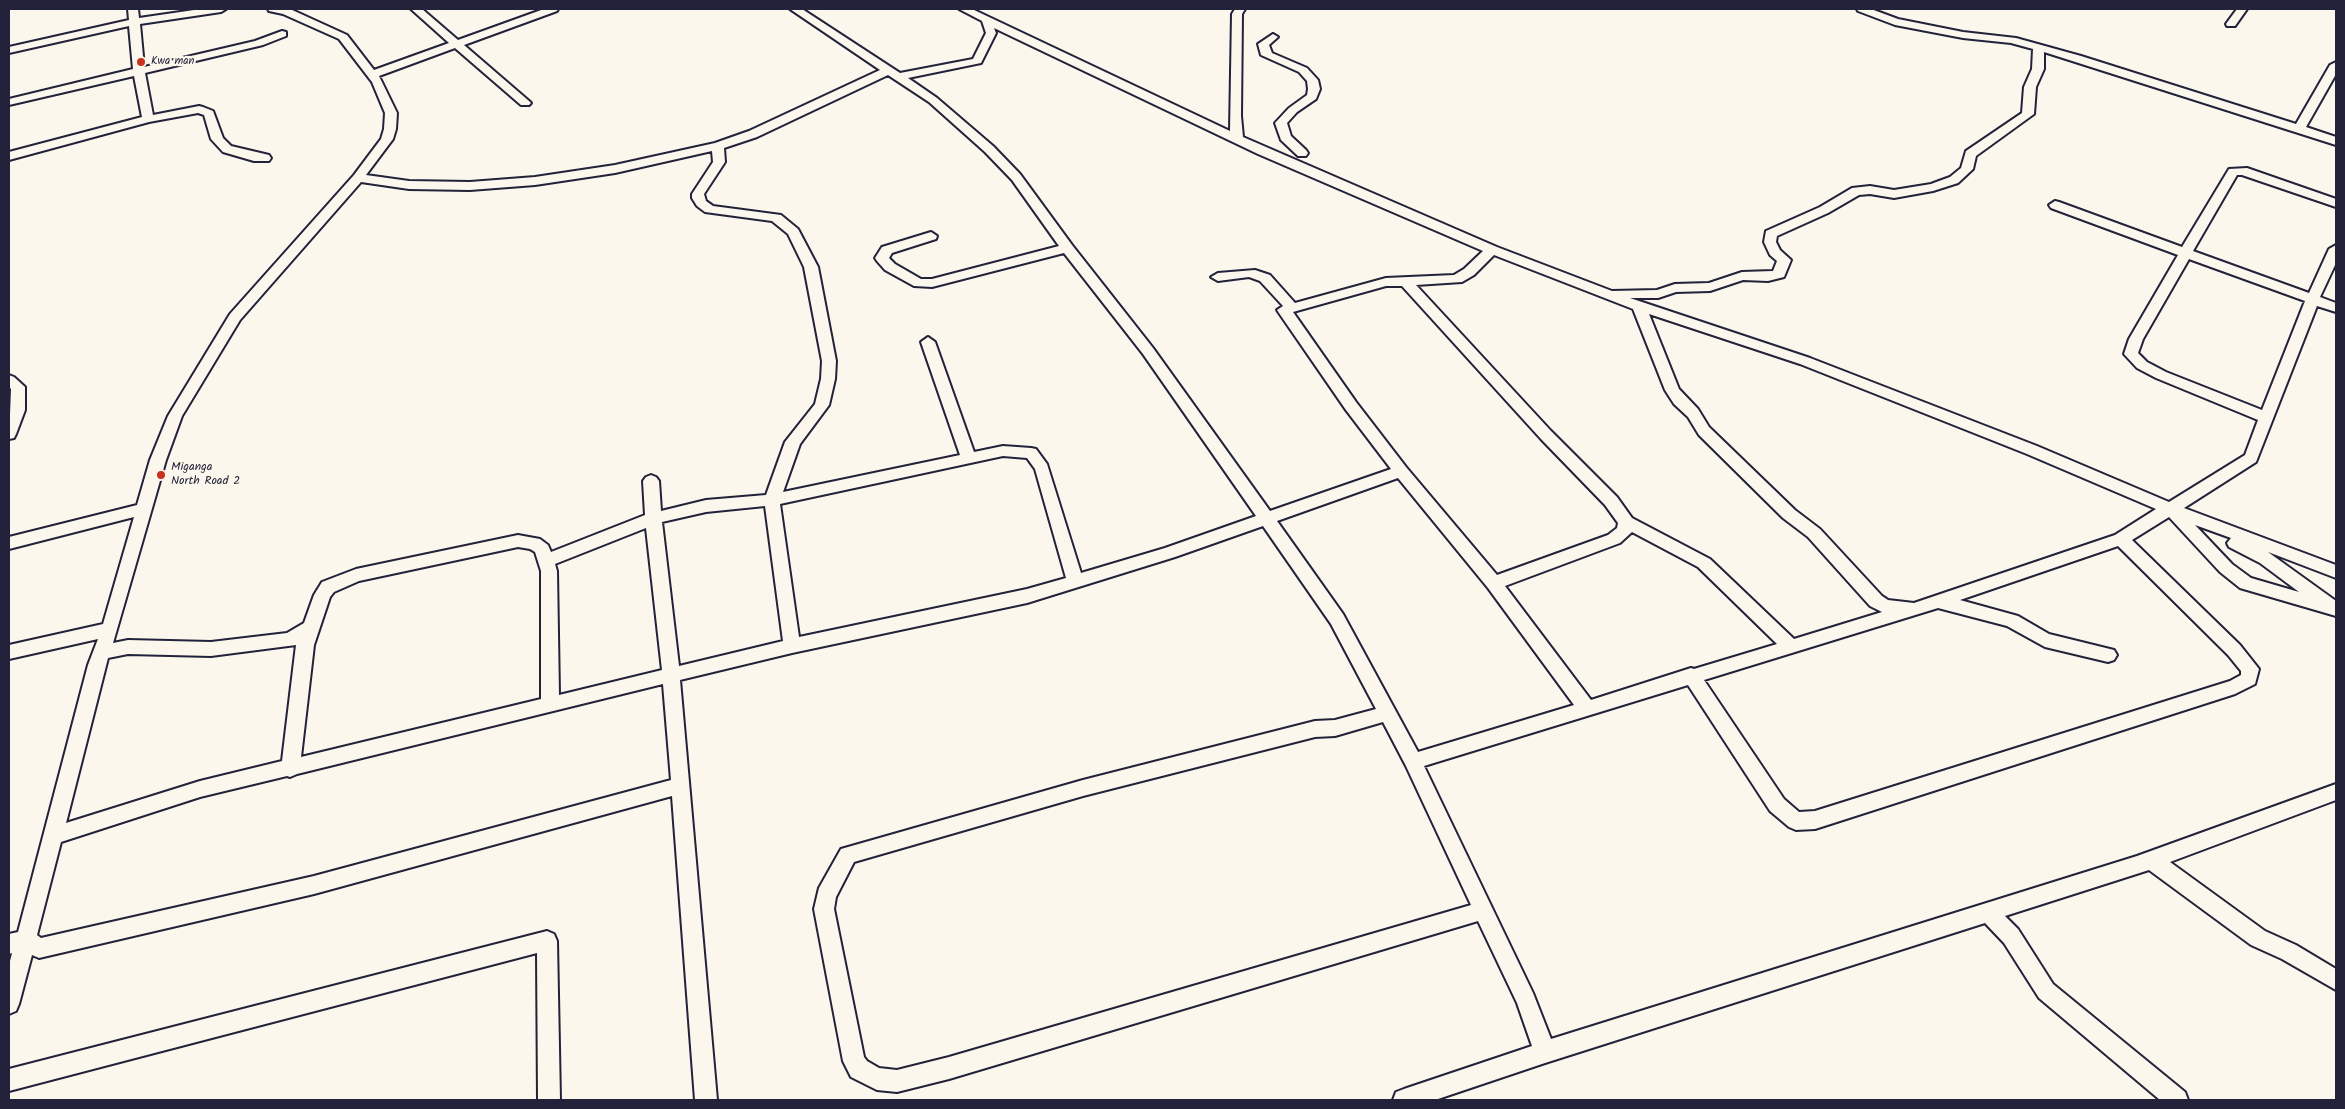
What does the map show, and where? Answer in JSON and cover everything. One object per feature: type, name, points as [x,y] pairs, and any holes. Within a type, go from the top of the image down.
[{"type":"street","points":[[133,9],[136,21],[139,71],[148,119]]},
{"type":"street","points":[[9,50],[181,9]]},
{"type":"street","points":[[136,21],[221,9]]},
{"type":"street","points":[[9,1004],[17,942],[54,835],[102,653],[143,510],[158,460],[175,416],[236,317],[272,273],[323,219],[358,178],[387,139],[390,128],[390,113],[373,74],[343,37],[286,10],[273,9]]},
{"type":"street","points":[[416,9],[445,36],[458,44],[525,103]]},
{"type":"street","points":[[373,74],[553,9]]},
{"type":"street","points":[[795,9],[933,100],[989,149],[1016,178],[1067,248],[1148,351],[1337,619],[1413,761],[1526,1000],[1546,1052]]},
{"type":"street","points":[[964,9],[1237,138],[1492,250],[1639,306],[1805,361],[2032,450],[2171,509],[2336,572]]},
{"type":"street","points":[[1237,138],[1235,97],[1237,14],[1240,9]]},
{"type":"street","points":[[1862,9],[1894,22],[1962,35],[2012,40],[2038,47],[2336,141]]},
{"type":"street","points":[[2231,24],[2242,9]]},
{"type":"street","points":[[358,178],[409,185],[438,186],[513,183],[615,169],[718,146],[892,74],[977,61],[991,33],[986,19]]},
{"type":"street","points":[[9,102],[259,43],[282,34]]},
{"type":"street","points":[[1273,37],[1262,44],[1267,55],[1303,70],[1312,80],[1314,89],[1312,97],[1294,110],[1281,123],[1285,137],[1302,153]]},
{"type":"street","points":[[1607,294],[1658,294],[1676,288],[1710,287],[1742,276],[1768,277],[1779,274],[1784,260],[1775,252],[1770,242],[1771,234],[1824,210],[1856,192],[1870,190],[1894,194],[1933,187],[1954,180],[1967,169],[1970,154],[2028,114],[2030,88],[2038,69],[2038,47]]},
{"type":"street","points":[[2299,128],[2336,65]]},
{"type":"street","points":[[9,156],[148,119],[199,109],[208,113],[217,139],[227,149],[254,157],[265,158]]},
{"type":"street","points":[[718,146],[718,162],[698,194],[698,198],[701,203],[710,209],[776,218],[793,232],[811,267],[829,361],[828,379],[822,405],[811,421],[792,442],[772,500],[792,646]]},
{"type":"street","points":[[2267,418],[2161,375],[2142,365],[2131,354],[2136,339],[2233,172],[2242,171],[2336,203]]},
{"type":"street","points":[[2055,205],[2314,298],[2336,308]]},
{"type":"street","points":[[932,236],[887,250],[882,258],[890,267],[919,283],[932,283],[1067,248]]},
{"type":"street","points":[[1413,761],[1691,675],[1915,609],[2121,539],[2250,458],[2314,298],[2336,249]]},
{"type":"street","points":[[1492,250],[1469,272],[1457,279],[1404,280],[1373,285],[1284,310],[1351,406],[1401,472],[1494,583],[1587,708]]},
{"type":"street","points":[[1218,277],[1250,273],[1265,278],[1292,308]]},
{"type":"street","points":[[1404,280],[1546,435],[1611,501],[1626,522],[1704,563],[1790,646]]},
{"type":"street","points":[[1639,306],[1672,390],[1679,400],[1693,413],[1704,430],[1789,514],[1830,549],[1876,601],[1898,609],[1915,609]]},
{"type":"street","points":[[928,342],[969,458]]},
{"type":"street","points":[[9,380],[18,387],[18,410],[9,434]]},
{"type":"street","points":[[546,561],[654,518],[706,506],[772,500],[1003,451],[1031,453],[1042,468],[1075,582]]},
{"type":"street","points":[[54,835],[200,789],[671,674],[1027,596],[1170,553],[1401,472]]},
{"type":"street","points":[[651,481],[671,674],[706,1100]]},
{"type":"street","points":[[2171,509],[2226,568],[2246,583],[2335,608]]},
{"type":"street","points":[[2171,509],[2266,559],[2335,608]]},
{"type":"street","points":[[9,543],[143,510]]},
{"type":"street","points":[[1494,583],[1614,539],[1625,531],[1626,522]]},
{"type":"street","points":[[1691,675],[1777,805],[1796,821],[1815,820],[1837,814],[2235,687],[2249,679],[2250,669],[2234,650],[2121,539]]},
{"type":"street","points":[[290,768],[305,645],[310,628],[322,595],[328,587],[356,575],[518,541],[534,543],[542,549],[550,571],[550,704]]},
{"type":"street","points":[[1938,601],[2012,621],[2045,640],[2108,654]]},
{"type":"street","points":[[102,653],[128,647],[211,649],[290,640],[310,628]]},
{"type":"street","points":[[9,652],[110,629]]},
{"type":"street","points":[[1387,713],[1335,728],[1316,729],[1083,788],[848,855],[826,895],[824,909],[854,1061],[859,1069],[877,1079],[897,1081],[949,1068],[1484,910]]},
{"type":"street","points":[[17,942],[39,948],[314,884],[680,785]]},
{"type":"street","points":[[1404,1100],[1546,1052],[2151,860],[2336,792]]},
{"type":"street","points":[[2151,860],[2258,938],[2289,952],[2336,980]]},
{"type":"street","points":[[1988,912],[2011,936],[2046,992],[2176,1100]]},
{"type":"street","points":[[9,1080],[548,941],[549,1100]]},
{"type":"place","name":"Kwa man","points":[[141,62]]},
{"type":"place","name":"Miganga North Road 2","points":[[161,475]]}]
